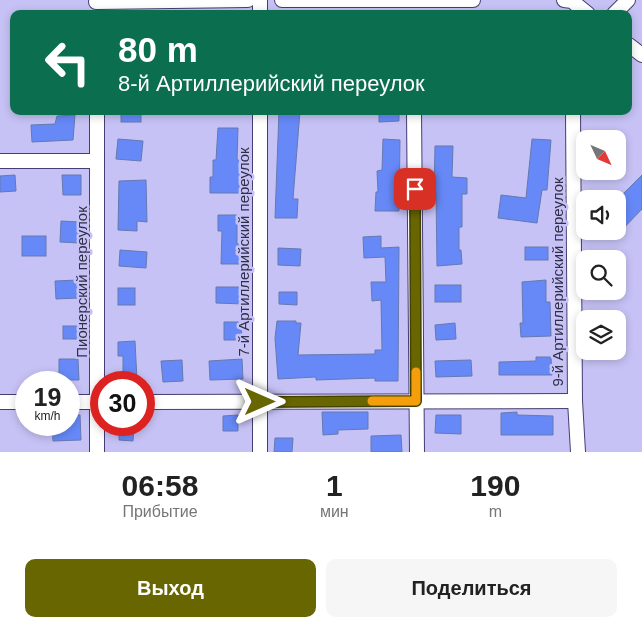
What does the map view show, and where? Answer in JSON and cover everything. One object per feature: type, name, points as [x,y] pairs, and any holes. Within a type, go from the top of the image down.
[{"type":"street","points":[[96,5],[248,0]]},
{"type":"street","points":[[282,0],[413,5],[474,0]]},
{"type":"street","points":[[618,10],[628,0]]},
{"type":"street","points":[[632,47],[642,55]]},
{"type":"street","name":"Пионерский переулок","points":[[96,115],[99,371]]},
{"type":"street","name":"7-й Артиллерийский переулок","points":[[260,115],[260,452]]},
{"type":"street","points":[[414,115],[417,452]]},
{"type":"street","name":"9-й Артиллерийский переулок","points":[[572,115],[575,401],[578,452]]},
{"type":"street","points":[[0,160],[97,161]]},
{"type":"street","points":[[155,402],[575,401]]},
{"type":"street","points":[[0,402],[15,402]]},
{"type":"street","name":"Пионерский переулок","points":[[97,452],[98,436]]},
{"type":"building","points":[[75,115],[73,140],[32,142],[31,125],[55,124],[57,116]]},
{"type":"building","points":[[121,115],[141,115],[141,122],[121,122]]},
{"type":"building","points":[[279,115],[300,115],[293,199],[298,199],[297,218],[275,218]]},
{"type":"building","points":[[379,115],[399,115],[399,121],[379,122]]},
{"type":"building","points":[[218,128],[238,128],[237,160],[240,160],[240,193],[210,193],[210,177],[213,177],[213,160],[216,160]]},
{"type":"building","points":[[118,139],[143,141],[141,161],[116,159]]},
{"type":"building","points":[[383,139],[400,140],[399,211],[375,211],[376,192],[378,192],[377,171],[382,170]]},
{"type":"building","points":[[532,139],[551,140],[547,190],[542,190],[537,223],[498,218],[501,195],[526,198]]},
{"type":"building","points":[[435,146],[453,146],[452,177],[467,178],[467,194],[462,194],[462,227],[459,227],[459,250],[461,250],[462,264],[437,266],[436,193],[434,193]]},
{"type":"building","points":[[15,175],[16,191],[0,192],[0,176]]},
{"type":"building","points":[[62,175],[81,175],[81,195],[63,195]]},
{"type":"building","points":[[642,175],[642,209],[626,226],[626,191]]},
{"type":"building","points":[[146,180],[147,222],[137,221],[137,231],[118,230],[119,181]]},
{"type":"building","points":[[218,215],[237,215],[237,244],[241,244],[240,264],[221,264],[222,231],[218,231]]},
{"type":"building","points":[[61,221],[80,222],[79,243],[60,242]]},
{"type":"building","points":[[22,236],[46,236],[46,256],[22,256]]},
{"type":"building","points":[[381,236],[381,248],[399,247],[398,381],[375,381],[375,378],[316,380],[316,377],[278,379],[275,338],[277,321],[296,321],[296,323],[301,323],[298,355],[375,354],[375,350],[382,350],[381,300],[372,301],[371,282],[386,282],[385,257],[364,258],[363,237]]},
{"type":"building","points":[[525,247],[548,247],[548,260],[525,260]]},
{"type":"building","points":[[278,248],[301,249],[300,266],[278,265]]},
{"type":"building","points":[[120,250],[147,252],[146,268],[119,266]]},
{"type":"building","points":[[78,280],[79,298],[56,299],[55,281]]},
{"type":"building","points":[[546,280],[546,302],[550,302],[551,336],[521,337],[520,323],[523,323],[522,282]]},
{"type":"building","points":[[435,285],[461,285],[461,302],[435,302]]},
{"type":"building","points":[[216,287],[244,287],[243,304],[216,303]]},
{"type":"building","points":[[118,288],[135,288],[135,305],[118,305]]},
{"type":"building","points":[[279,292],[297,292],[297,305],[279,304]]},
{"type":"building","points":[[224,322],[241,322],[242,340],[224,340]]},
{"type":"building","points":[[455,323],[456,339],[436,340],[435,325]]},
{"type":"building","points":[[63,326],[80,326],[80,339],[63,339]]},
{"type":"building","points":[[135,341],[137,371],[123,371],[123,356],[118,356],[118,342]]},
{"type":"building","points":[[536,357],[551,357],[552,375],[499,375],[499,362],[536,361]]},
{"type":"building","points":[[59,359],[78,359],[79,371],[59,371]]},
{"type":"building","points":[[242,359],[243,379],[210,380],[209,361]]},
{"type":"building","points":[[182,360],[183,381],[163,382],[161,361]]},
{"type":"building","points":[[471,360],[472,376],[436,377],[435,361]]},
{"type":"building","points":[[322,412],[368,412],[368,429],[338,430],[338,434],[323,435]]},
{"type":"building","points":[[517,412],[517,415],[553,416],[553,435],[501,435],[501,413]]},
{"type":"building","points":[[80,415],[81,440],[53,441],[53,436],[80,436]]},
{"type":"building","points":[[238,415],[238,431],[223,431],[223,416]]},
{"type":"building","points":[[436,415],[461,415],[461,434],[435,433]]},
{"type":"building","points":[[401,435],[402,452],[371,452],[371,436]]},
{"type":"building","points":[[119,436],[133,436],[133,441],[119,440]]},
{"type":"building","points":[[275,438],[293,438],[292,452],[274,452]]},
{"type":"slow traffic","points":[[372,401],[416,401],[416,372]]},
{"type":"route","points":[[260,402],[416,401],[415,189]]}]
